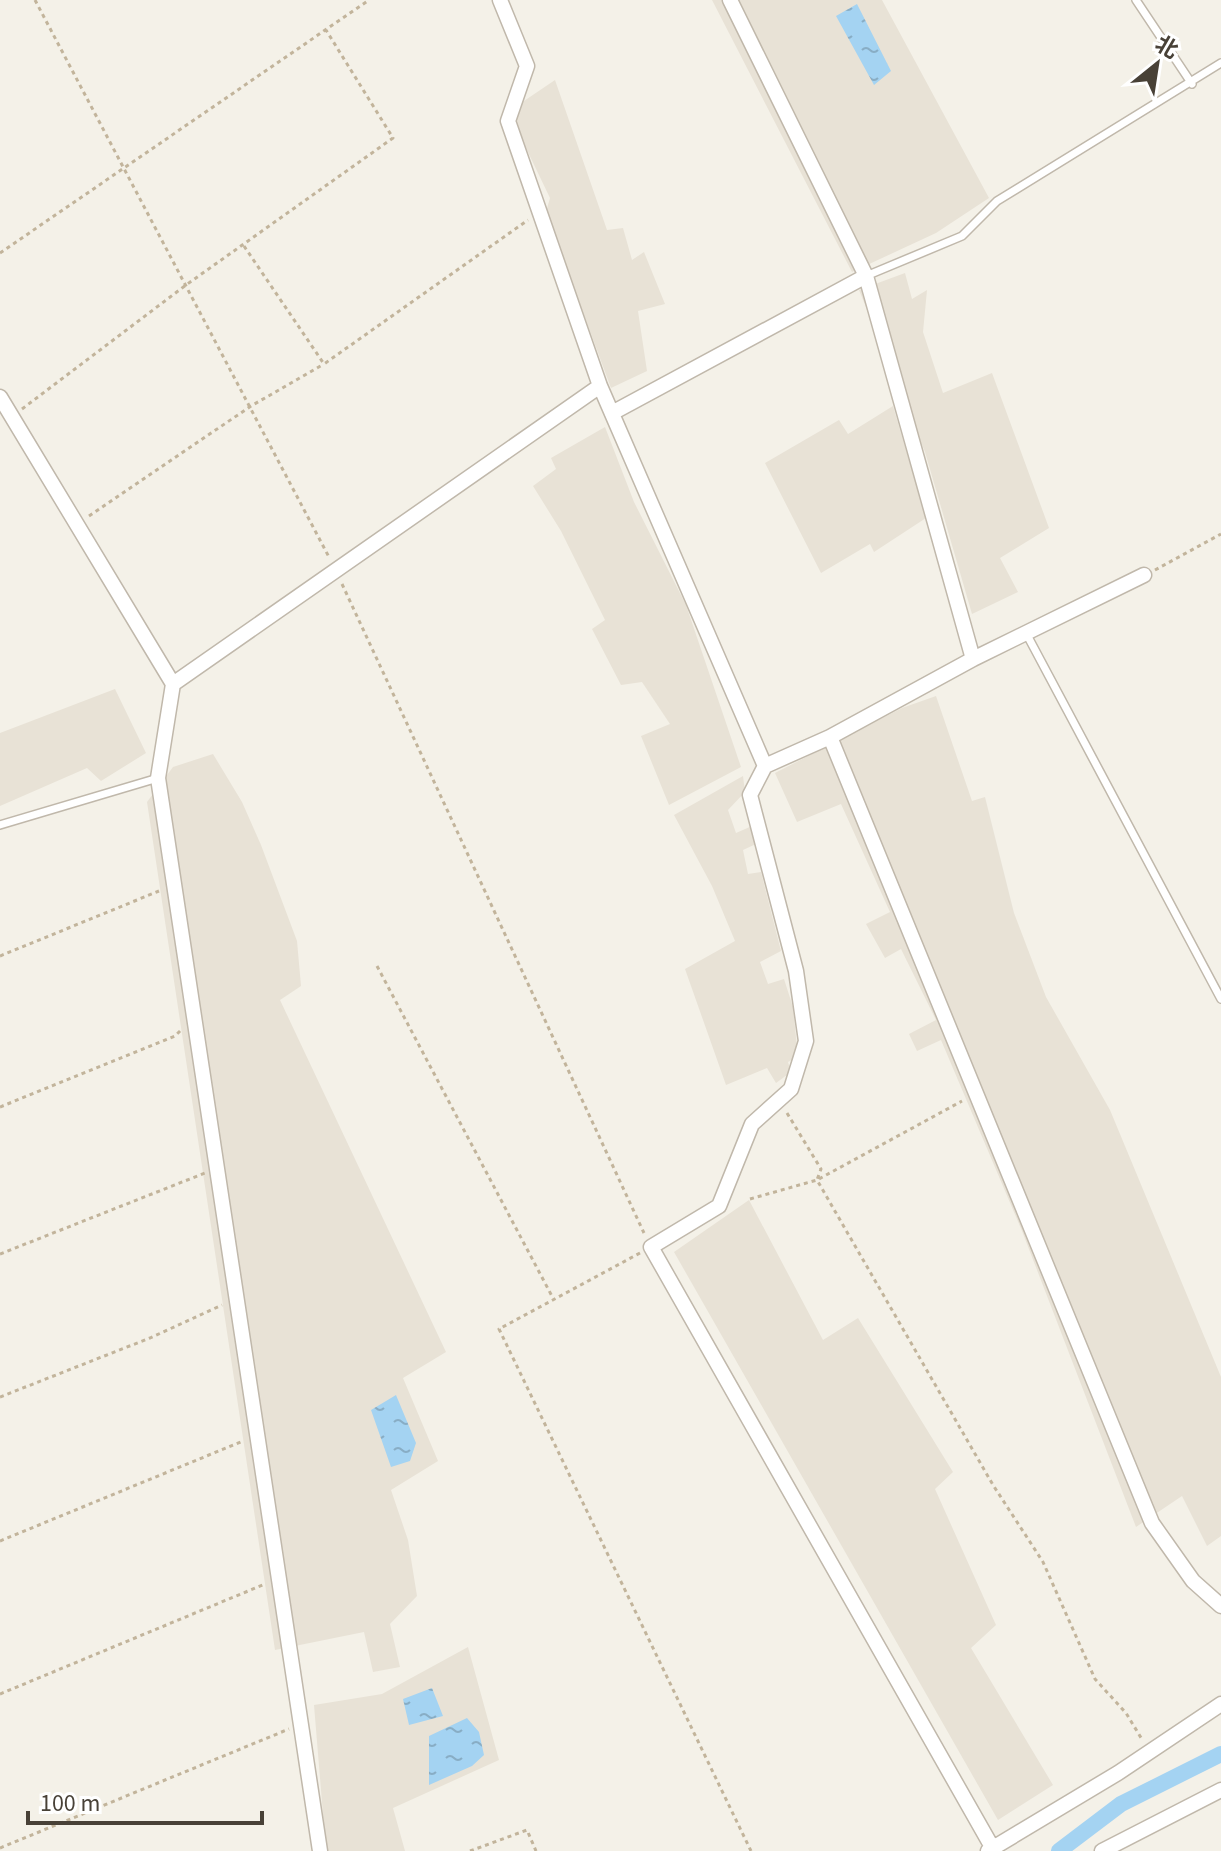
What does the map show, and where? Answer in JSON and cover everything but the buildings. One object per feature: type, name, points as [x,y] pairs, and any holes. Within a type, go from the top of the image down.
[{"type":"street","points":[[500,0],[527,66],[508,121],[539,212],[600,386],[765,766]]},
{"type":"street","points":[[730,0],[866,276],[973,659]]},
{"type":"street","points":[[612,413],[866,276]]},
{"type":"street","points":[[173,684],[335,568],[600,386]]},
{"type":"street","points":[[0,397],[173,684],[158,778],[320,1851]]},
{"type":"street","points":[[1144,575],[973,659],[830,737],[765,766],[750,795],[796,971],[806,1041],[791,1089],[752,1124],[719,1206],[651,1247],[990,1849],[1221,1704]]},
{"type":"street","points":[[830,737],[1152,1523],[1193,1581],[1221,1606]]},
{"type":"street","points":[[1102,1851],[1221,1790]]},
{"type":"lane","points":[[1136,0],[1192,84]]},
{"type":"lane","points":[[866,276],[962,236],[997,201],[1192,84],[1221,63]]},
{"type":"lane","points":[[1026,633],[1221,999]]},
{"type":"lane","points":[[0,825],[158,778]]},
{"type":"path","points":[[35,0],[335,568],[651,1247],[499,1329],[751,1851]]},
{"type":"path","points":[[0,253],[369,0]]},
{"type":"path","points":[[12,416],[186,285],[393,138],[326,30]]},
{"type":"path","points":[[78,523],[251,406],[324,364],[539,212]]},
{"type":"path","points":[[244,246],[324,364]]},
{"type":"path","points":[[1144,575],[1221,534]]},
{"type":"path","points":[[0,956],[174,884]]},
{"type":"path","points":[[377,966],[554,1300]]},
{"type":"path","points":[[0,1107],[175,1036],[194,1015]]},
{"type":"path","points":[[750,1199],[817,1180],[976,1094]]},
{"type":"path","points":[[779,1099],[821,1169],[817,1180],[993,1485],[1043,1562],[1095,1679],[1126,1713],[1149,1752]]},
{"type":"path","points":[[0,1254],[217,1168]]},
{"type":"path","points":[[0,1397],[150,1338],[237,1299]]},
{"type":"path","points":[[0,1541],[257,1435]]},
{"type":"path","points":[[0,1694],[222,1604],[279,1577]]},
{"type":"path","points":[[0,1848],[301,1724]]},
{"type":"path","points":[[470,1851],[527,1830],[536,1851]]},
{"type":"shaded area","points":[[712,0],[882,0],[989,198],[936,233],[852,272]]},
{"type":"shaded area","points":[[555,80],[607,230],[623,228],[632,260],[644,252],[665,304],[638,311],[647,371],[611,388],[546,212],[550,198],[514,123],[521,103]]},
{"type":"shaded area","points":[[905,273],[912,299],[927,290],[923,332],[943,393],[992,373],[1049,528],[1000,558],[1018,592],[972,614],[925,452],[859,290]]},
{"type":"shaded area","points":[[893,406],[926,518],[874,552],[870,544],[821,573],[765,463],[839,420],[848,434]]},
{"type":"shaded area","points":[[605,427],[634,502],[686,605],[741,767],[669,805],[641,736],[670,724],[642,682],[621,685],[592,629],[605,620],[561,531],[533,486],[556,469],[551,458]]},
{"type":"shaded area","points":[[115,689],[146,753],[101,781],[87,768],[0,806],[0,733]]},
{"type":"shaded area","points":[[936,696],[972,801],[985,797],[1014,913],[1046,997],[1110,1110],[1221,1377],[1221,1536],[1207,1546],[1182,1496],[1136,1527],[1022,1231],[941,1040],[917,1051],[909,1034],[936,1020],[901,949],[885,958],[866,924],[890,912],[841,804],[797,822],[775,773],[902,708]]},
{"type":"shaded area","points":[[213,754],[242,802],[297,941],[301,986],[280,1000],[446,1352],[403,1378],[438,1461],[391,1490],[408,1540],[417,1596],[390,1624],[400,1667],[373,1672],[364,1632],[275,1650],[147,802],[173,767]]},
{"type":"shaded area","points":[[743,776],[745,792],[728,810],[736,833],[752,826],[756,844],[743,850],[748,874],[761,872],[781,951],[760,962],[768,984],[784,979],[793,1007],[798,1057],[788,1062],[791,1072],[776,1083],[767,1068],[726,1085],[685,969],[735,941],[712,886],[674,815]]},
{"type":"shaded area","points":[[749,1200],[823,1340],[858,1318],[953,1472],[935,1489],[996,1625],[971,1648],[1053,1785],[998,1820],[674,1252]]},
{"type":"shaded area","points":[[468,1647],[499,1760],[393,1808],[405,1851],[326,1851],[314,1705],[382,1694]]},
{"type":"water","points":[[857,4],[891,71],[874,85],[836,16]]},
{"type":"water","points":[[396,1395],[416,1443],[410,1461],[391,1467],[371,1410]]},
{"type":"water","points":[[432,1688],[443,1716],[409,1725],[403,1699]]},
{"type":"water","points":[[467,1718],[479,1732],[484,1755],[472,1766],[429,1785],[429,1736]]},
{"type":"waterway","points":[[1059,1851],[1121,1804],[1221,1754]]}]
